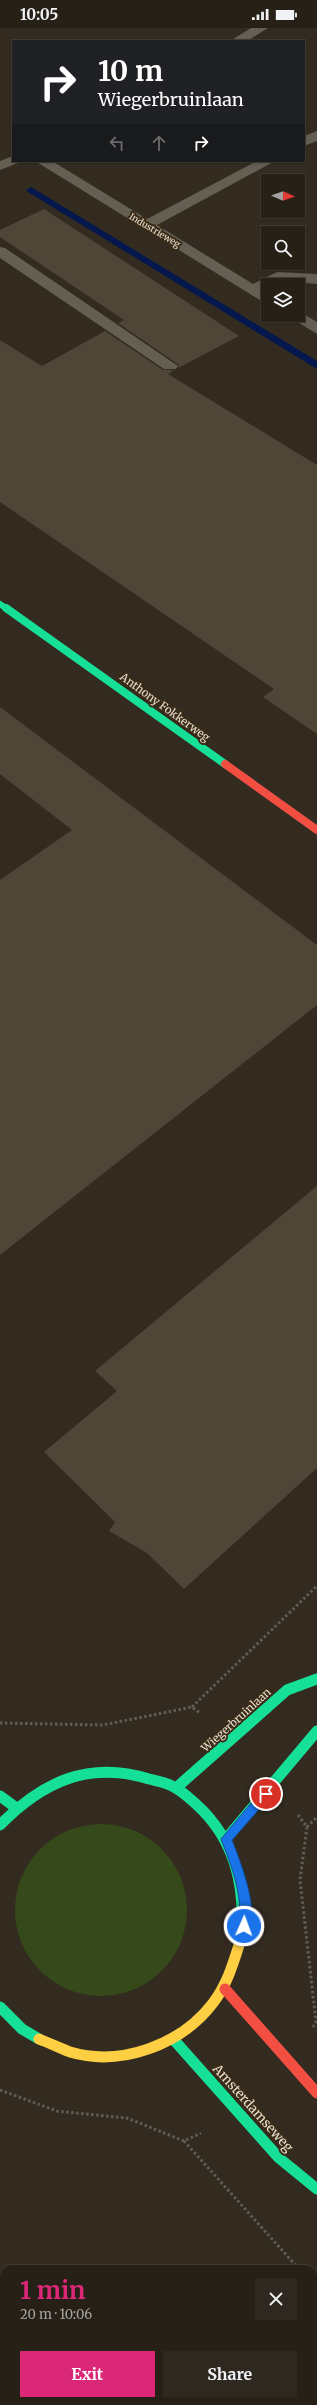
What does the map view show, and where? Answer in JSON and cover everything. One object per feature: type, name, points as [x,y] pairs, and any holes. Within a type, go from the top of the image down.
[{"type":"street","points":[[239,40],[261,28]]},
{"type":"street","points":[[305,141],[317,135]]},
{"type":"street","points":[[0,166],[12,160]]},
{"type":"street","name":"Industrieweg","points":[[44,162],[261,295]]},
{"type":"street","points":[[146,225],[266,162]]},
{"type":"street","points":[[0,251],[170,366]]},
{"type":"street","points":[[253,290],[277,276],[317,279]]},
{"type":"street","points":[[305,322],[317,329]]},
{"type":"street","name":"Anthony Fokkerweg","points":[[0,604],[317,830]]},
{"type":"street","name":"Wiegerbruinlaan","points":[[176,1788],[287,1690],[317,1679]]},
{"type":"street","points":[[226,1839],[275,1783],[317,1731]]},
{"type":"street","points":[[0,1825],[15,1807],[44,1786],[76,1774],[111,1770],[145,1775],[176,1788],[205,1810],[226,1839],[240,1874],[246,1913],[241,1952],[225,1989],[203,2018],[174,2040],[134,2055],[91,2058],[50,2047],[14,2024],[0,2007]]},
{"type":"street","points":[[0,1796],[15,1807]]},
{"type":"street","points":[[225,1989],[317,2093]]},
{"type":"street","name":"Amsterdamseweg","points":[[174,2040],[279,2158],[317,2189]]},
{"type":"path","points":[[192,1707],[317,1586]]},
{"type":"path","points":[[307,1827],[317,1817]]},
{"type":"path","points":[[0,2090],[58,2111],[127,2118],[184,2141],[295,2265]]},
{"type":"path","points":[[184,2141],[205,2131]]},
{"type":"green space","points":[[93,1824],[109,1824],[126,1827],[142,1834],[156,1843],[168,1855],[177,1869],[184,1885],[187,1910],[186,1927],[181,1943],[168,1965],[156,1977],[142,1986],[126,1993],[109,1996],[93,1996],[76,1993],[60,1986],[46,1977],[34,1965],[25,1951],[18,1935],[15,1918],[15,1902],[18,1885],[25,1869],[34,1855],[46,1843],[60,1834],[76,1827]]},
{"type":"building","points":[[44,209],[239,336],[178,368],[179,365],[118,323],[124,320],[0,237],[0,230]]},
{"type":"building","points":[[105,331],[163,370],[174,370],[168,374],[317,465],[317,734],[263,697],[274,689],[0,502],[0,340],[42,366]]},
{"type":"building","points":[[0,707],[317,945],[317,1005],[0,1255],[0,880],[72,830],[0,774]]},
{"type":"building","points":[[317,1186],[317,1468],[184,1589],[147,1553],[109,1531],[115,1522],[44,1452],[117,1391],[95,1371]]},
{"type":"waterway","points":[[31,190],[317,366]]},
{"type":"traffic: fast","points":[[0,604],[225,764]]},
{"type":"traffic: fast","points":[[176,1788],[287,1690],[317,1679]]},
{"type":"traffic: fast","points":[[226,1839],[317,1731]]},
{"type":"traffic: fast","points":[[0,1825],[34,1795],[58,1782],[80,1774],[113,1771],[167,1783],[177,1789],[205,1812],[218,1828],[228,1845],[235,1863],[243,1902],[243,1922],[240,1942]]},
{"type":"traffic: fast","points":[[0,1796],[15,1807]]},
{"type":"traffic: fast","points":[[0,2007],[22,2029],[39,2039]]},
{"type":"traffic: fast","points":[[174,2040],[279,2158],[317,2189]]},
{"type":"traffic: slow","points":[[39,2039],[71,2052],[103,2056],[135,2053],[164,2043],[191,2026],[213,2003],[230,1975],[240,1942]]},
{"type":"traffic: jam","points":[[225,764],[317,830]]},
{"type":"traffic: jam","points":[[225,1989],[317,2093]]},
{"type":"route","points":[[244,1926],[246,1913],[240,1874],[226,1839],[266,1794]]}]
